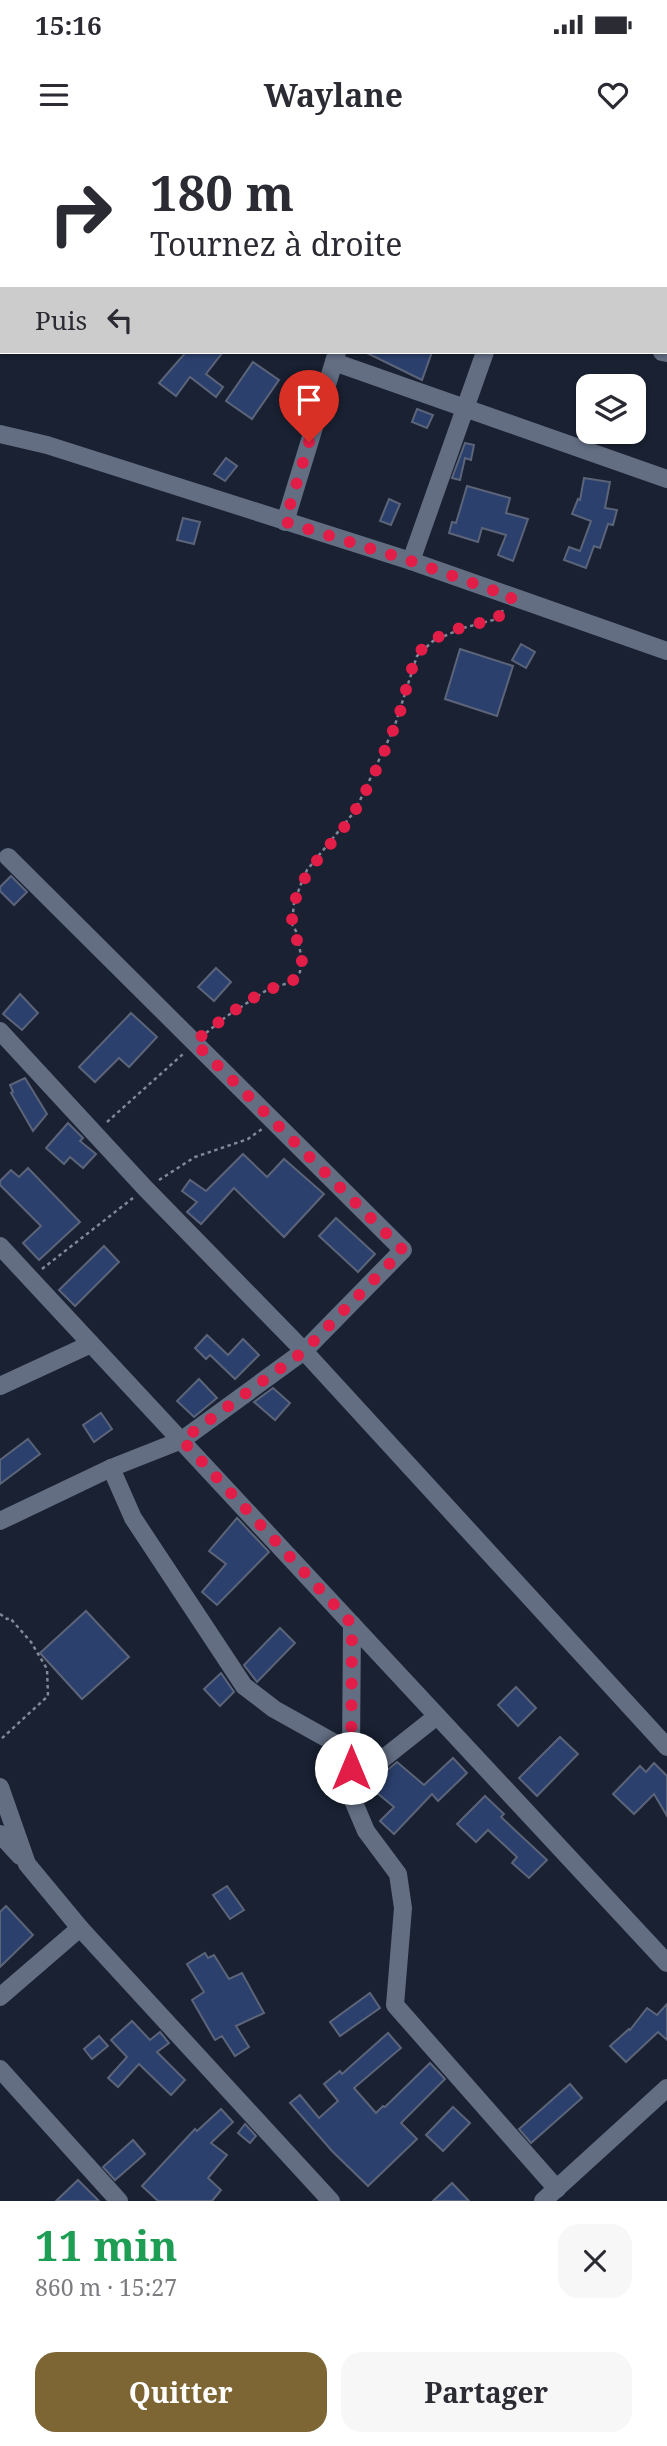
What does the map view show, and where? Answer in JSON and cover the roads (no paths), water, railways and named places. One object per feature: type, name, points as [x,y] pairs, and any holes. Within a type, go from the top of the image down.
[{"type":"street","points":[[411,561],[484,354]]},
{"type":"street","points":[[285,522],[335,357],[465,408],[667,479]]},
{"type":"street","points":[[0,434],[47,445],[411,561],[667,651]]},
{"type":"street","points":[[0,1521],[111,1468],[182,1440],[304,1351],[403,1250],[8,857]]},
{"type":"street","points":[[0,1031],[145,1188],[304,1351],[667,1747]]},
{"type":"street","points":[[0,1246],[667,1964]]},
{"type":"street","points":[[0,1386],[91,1344]]},
{"type":"street","points":[[111,1468],[133,1518],[244,1686],[274,1709],[351,1752]]},
{"type":"street","points":[[352,1624],[352,1798],[366,1831],[398,1874],[403,1908],[395,2005],[550,2195],[667,2088]]},
{"type":"street","points":[[351,1784],[437,1716]]},
{"type":"street","points":[[0,1787],[27,1864]]},
{"type":"street","points":[[0,1834],[80,1928],[331,2201]]},
{"type":"street","points":[[0,1997],[80,1928]]},
{"type":"street","points":[[0,2069],[119,2201]]}]
